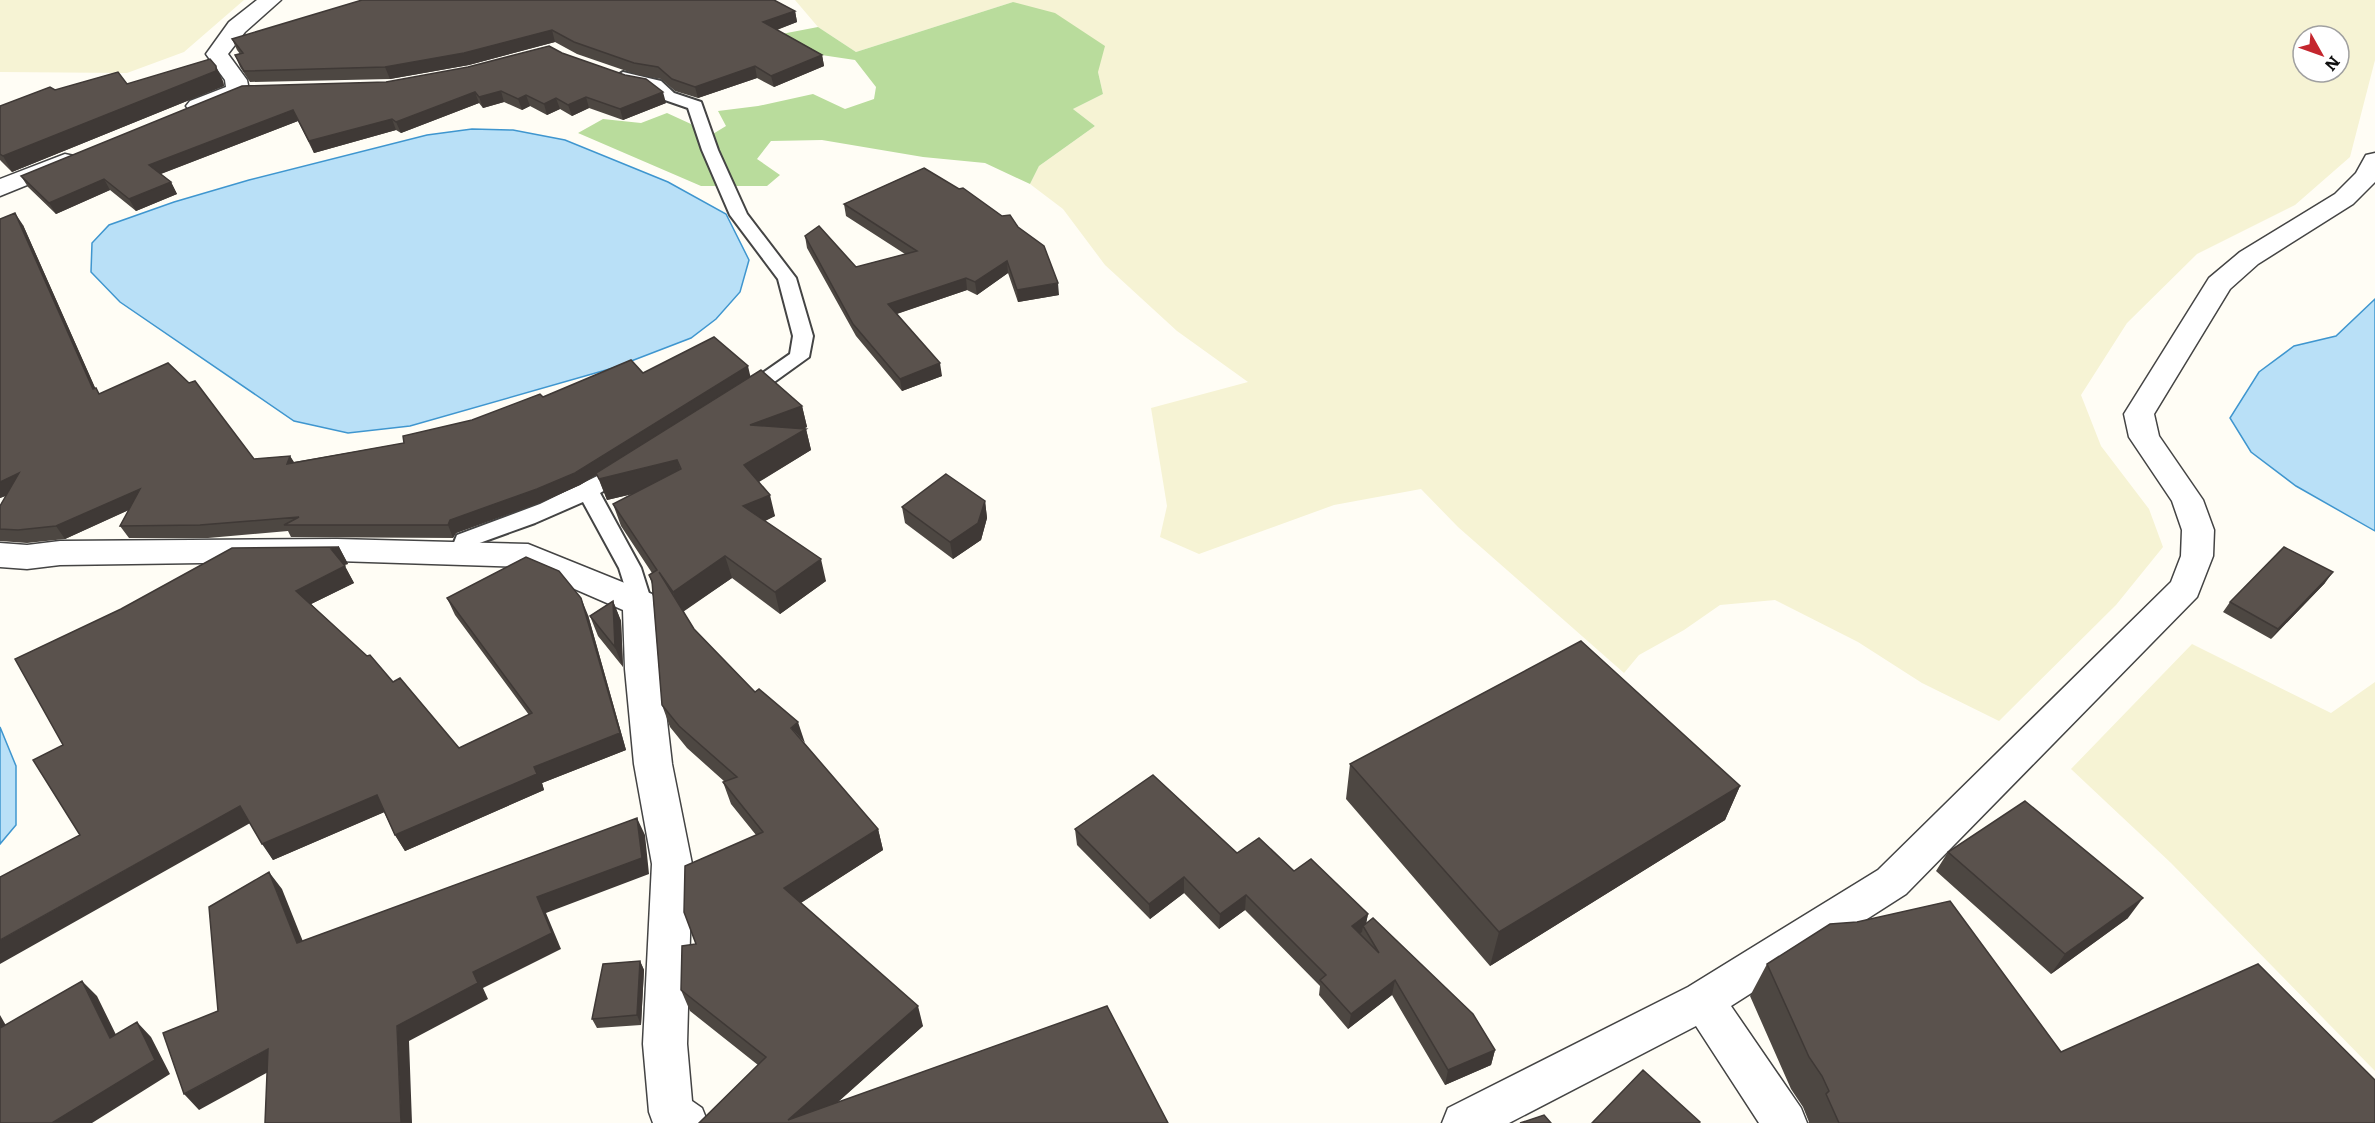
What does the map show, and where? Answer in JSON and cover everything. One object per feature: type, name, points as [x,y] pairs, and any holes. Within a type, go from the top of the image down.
[{"type":"street","points":[[174,116],[249,89],[236,80],[217,54],[237,27],[270,0]]},
{"type":"street","points":[[0,188],[87,152]]},
{"type":"street","points":[[1464,1123],[1703,1001],[1892,882],[2185,588],[2197,556],[2198,530],[2187,500],[2144,437],[2139,414],[2219,284],[2249,258],[2344,199],[2367,176],[2375,160]]},
{"type":"street","points":[[0,555],[27,557],[60,553],[337,550],[528,556],[640,603],[643,669],[653,764],[672,864],[665,1044],[672,1119]]},
{"type":"street","points":[[1703,1001],[1785,1123]]},
{"type":"lane","points":[[603,70],[634,81],[655,84],[668,96],[695,105],[710,150],[740,214],[787,278],[803,336],[799,357],[728,405]]},
{"type":"lane","points":[[460,555],[465,540],[589,492],[639,461]]},
{"type":"lane","points":[[589,492],[630,568],[640,603]]},
{"type":"shaded area","points":[[0,0],[244,0],[184,52],[127,73],[0,72]]},
{"type":"shaded area","points":[[795,0],[2375,0],[2375,60],[2350,157],[2295,205],[2197,254],[2127,323],[2081,395],[2101,446],[2149,509],[2163,547],[2116,605],[1999,721],[1922,683],[1858,642],[1775,600],[1720,605],[1684,630],[1639,655],[1624,673],[1458,527],[1421,489],[1334,505],[1199,554],[1160,537],[1167,506],[1151,408],[1248,382],[1177,331],[1105,265],[1063,209],[1030,184],[1039,166],[1095,126],[1073,109],[1103,94],[1098,72],[1013,2],[856,52],[818,27]]},
{"type":"shaded area","points":[[2192,644],[2331,713],[2375,682],[2375,1071],[2171,863],[2071,769]]},
{"type":"green space","points":[[1013,2],[1055,13],[1105,46],[1098,72],[1103,94],[1073,109],[1095,126],[1039,166],[1030,184],[985,163],[923,157],[822,140],[771,141],[757,159],[780,175],[767,186],[701,186],[578,133],[603,119],[641,123],[667,113],[691,124],[703,140],[726,126],[718,111],[758,106],[813,94],[845,109],[874,99],[876,87],[855,60],[808,53],[755,39],[818,27],[856,52]]},
{"type":"water","points":[[472,129],[513,130],[565,140],[668,182],[726,214],[749,260],[740,292],[716,319],[691,338],[613,368],[410,426],[348,433],[294,421],[120,302],[91,272],[92,243],[109,225],[174,202],[249,180],[427,135]]},
{"type":"water","points":[[2375,299],[2375,531],[2296,486],[2251,452],[2230,418],[2259,372],[2294,346],[2336,336]]},
{"type":"water","points":[[0,727],[16,766],[16,825],[0,844]]},
{"type":"building","points":[[362,0],[774,0],[795,11],[763,22],[822,55],[771,76],[755,66],[695,87],[672,79],[658,67],[634,63],[574,42],[552,30],[464,53],[385,67],[244,71],[235,55],[243,53],[232,39]]},
{"type":"building","points":[[549,46],[562,53],[625,75],[646,79],[663,92],[620,109],[586,97],[568,105],[556,98],[544,104],[526,95],[518,99],[501,91],[479,97],[475,92],[396,122],[392,119],[309,141],[293,110],[149,165],[171,182],[129,199],[104,179],[49,203],[21,176],[242,86],[386,82],[468,67]]},
{"type":"building","points":[[210,59],[216,66],[216,71],[3,156],[0,154],[0,106],[50,87],[55,90],[118,72],[127,84]]},
{"type":"building","points":[[924,168],[959,189],[963,188],[1002,216],[1010,215],[1018,227],[1044,246],[1058,283],[1017,290],[1007,261],[975,282],[966,278],[888,304],[940,363],[900,379],[853,324],[805,236],[819,226],[856,267],[917,251],[844,204]]},
{"type":"building","points":[[15,213],[93,389],[96,388],[99,394],[168,363],[189,383],[195,381],[254,459],[290,456],[287,464],[404,443],[403,436],[472,420],[540,394],[543,397],[631,360],[643,373],[714,337],[748,366],[575,473],[450,520],[448,525],[284,525],[299,517],[200,525],[120,526],[140,489],[56,526],[18,530],[0,529],[0,506],[19,473],[0,482],[0,219]]},
{"type":"building","points":[[761,370],[802,406],[750,425],[806,429],[744,465],[770,495],[743,506],[821,559],[775,592],[725,556],[673,592],[659,572],[694,629],[755,692],[759,689],[798,722],[791,728],[878,829],[784,888],[918,1006],[788,1120],[1107,1006],[1168,1123],[699,1123],[766,1057],[681,990],[682,946],[696,944],[684,912],[685,866],[763,832],[723,782],[737,777],[679,726],[662,705],[652,581],[649,575],[657,570],[613,504],[681,469],[677,460],[599,479],[596,473]]},
{"type":"building","points":[[946,474],[985,501],[978,523],[950,542],[902,507]]},
{"type":"building","points":[[339,547],[331,549],[345,566],[296,591],[367,656],[370,655],[393,682],[400,678],[459,748],[532,713],[447,598],[526,557],[559,571],[581,598],[620,733],[534,767],[537,774],[395,835],[377,795],[262,844],[240,806],[0,940],[0,877],[80,835],[33,760],[63,745],[15,659],[121,609],[232,548]]},
{"type":"building","points":[[2284,547],[2333,572],[2278,629],[2230,602]]},
{"type":"building","points":[[613,601],[615,647],[590,616]]},
{"type":"building","points":[[1581,641],[1740,786],[1499,932],[1350,764]]},
{"type":"building","points":[[1153,775],[1237,853],[1259,838],[1294,871],[1311,859],[1368,914],[1352,926],[1379,953],[1363,926],[1373,918],[1473,1014],[1495,1050],[1448,1070],[1395,980],[1351,1014],[1320,980],[1326,975],[1246,895],[1220,914],[1184,877],[1149,904],[1075,829]]},
{"type":"building","points":[[2025,801],[2143,898],[2065,954],[1948,852]]},
{"type":"building","points":[[637,818],[642,858],[537,897],[552,933],[473,972],[478,983],[397,1026],[401,1123],[265,1123],[268,1049],[184,1094],[163,1033],[218,1011],[209,907],[269,872],[297,943]]},
{"type":"building","points":[[1950,901],[2061,1052],[2258,964],[2375,1080],[2375,1123],[1839,1123],[1826,1094],[1829,1091],[1809,1057],[1767,964],[1830,924],[1857,922]]},
{"type":"building","points":[[640,961],[637,1015],[592,1019],[603,964]]},
{"type":"building","points":[[82,981],[110,1038],[137,1022],[155,1060],[52,1123],[0,1123],[0,1028]]},
{"type":"building","points":[[1643,1070],[1700,1122],[1592,1123]]},
{"type":"building","points":[[1544,1115],[1551,1123],[1520,1123]]}]
